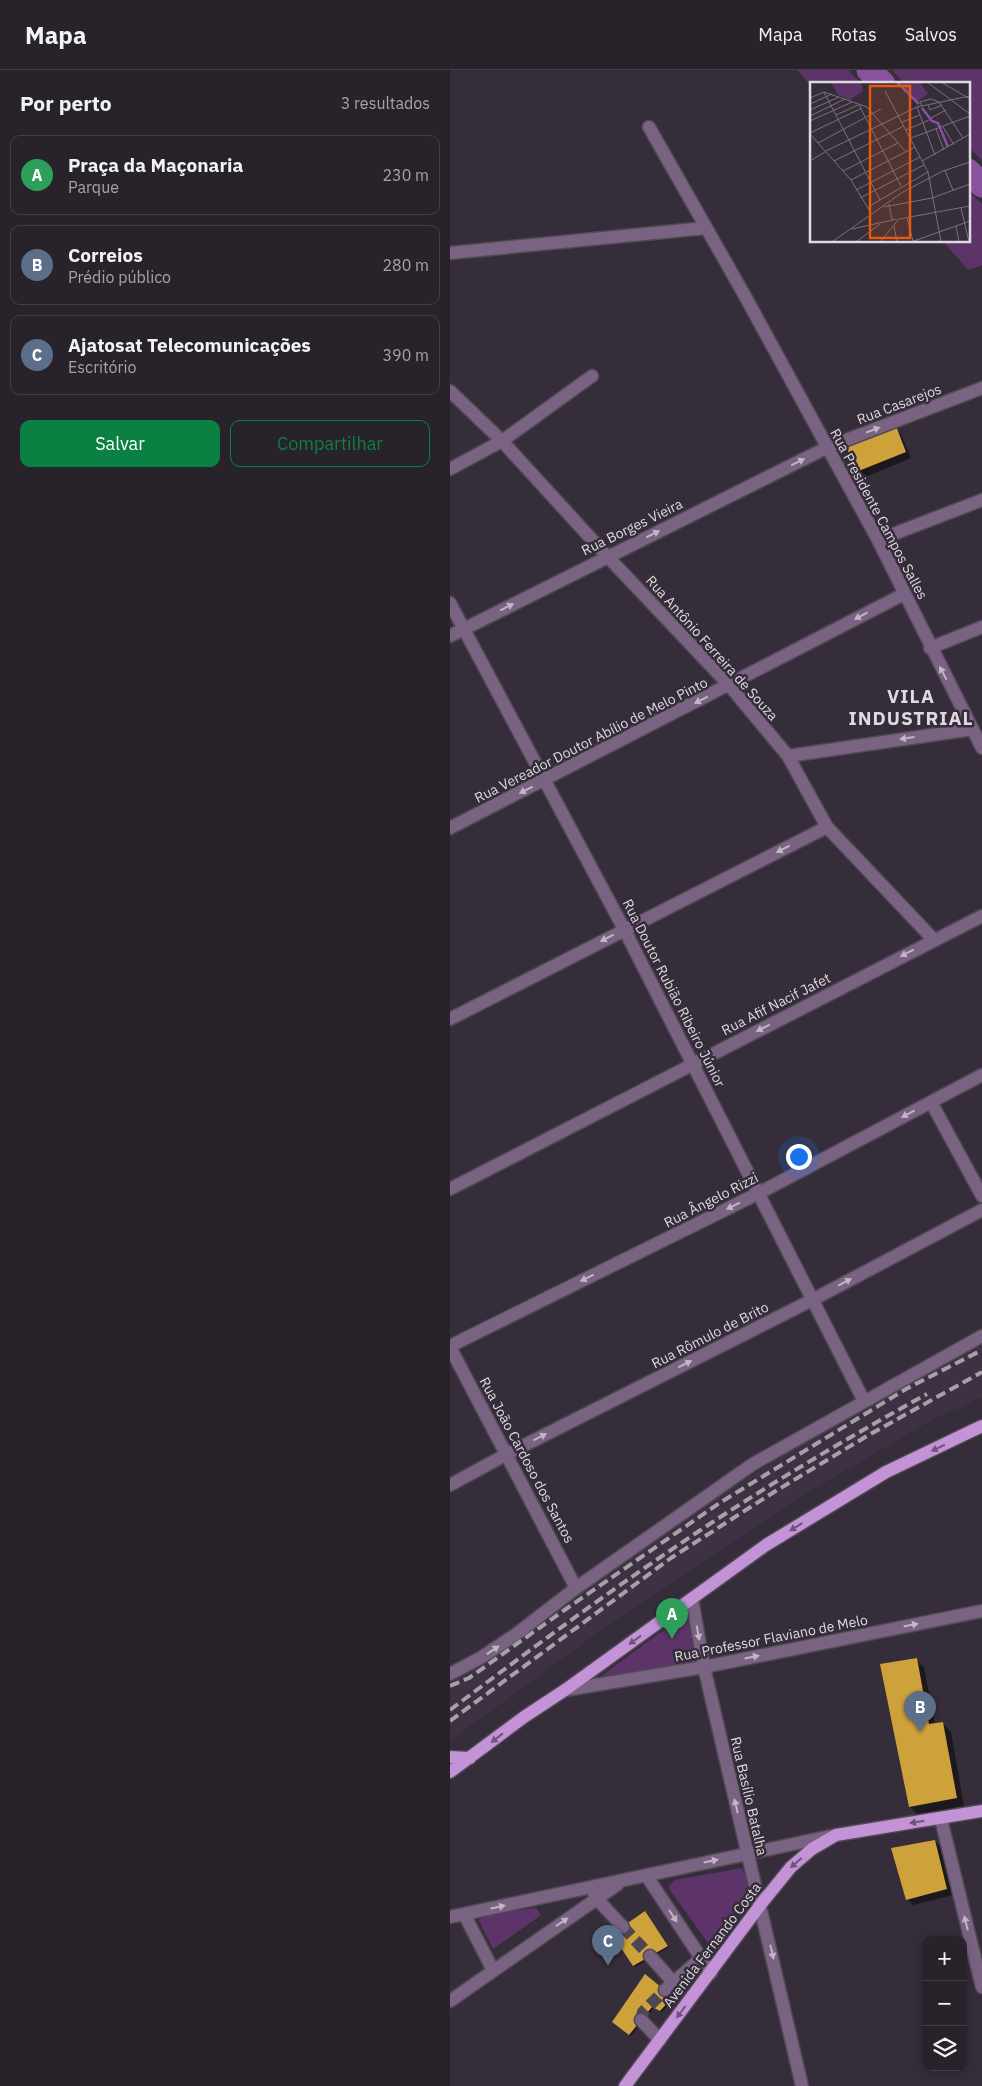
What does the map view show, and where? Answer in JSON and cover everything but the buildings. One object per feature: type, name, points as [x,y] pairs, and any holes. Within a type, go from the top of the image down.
[{"type":"main road","points":[[450,1772],[524,1717],[565,1690],[766,1546],[886,1472],[982,1426]]},
{"type":"main road","points":[[450,1757],[470,1758]]},
{"type":"main road","points":[[836,1835],[982,1811]]},
{"type":"main road","name":"Avenida Fernando Costa","points":[[624,2086],[791,1867],[812,1849],[836,1835]]},
{"type":"street","name":"Rua Presidente Campos Salles","points":[[649,128],[745,296],[878,540],[930,648],[982,748]]},
{"type":"street","points":[[450,253],[706,228]]},
{"type":"street","points":[[450,470],[502,441],[592,376]]},
{"type":"street","name":"Rua Casarejos","points":[[828,447],[982,388]]},
{"type":"street","name":"Rua Antônio Ferreira de Souza","points":[[450,391],[502,441],[729,685],[788,756],[827,826],[934,940]]},
{"type":"street","name":"Rua Borges Vieira","points":[[450,636],[828,447]]},
{"type":"street","points":[[878,540],[982,500]]},
{"type":"street","name":"Rua Vereador Doutor Abílio de Melo Pinto","points":[[450,828],[904,594]]},
{"type":"street","name":"Rua Doutor Rubião Ribeiro Júnior","points":[[450,602],[694,1064],[864,1401]]},
{"type":"street","points":[[930,648],[982,627]]},
{"type":"street","points":[[788,756],[973,728]]},
{"type":"street","points":[[450,1019],[827,826]]},
{"type":"street","name":"Rua Afif Nacif Jafet","points":[[450,1189],[982,916]]},
{"type":"street","name":"Rua Ângelo Rizzi","points":[[450,1346],[759,1193],[982,1075]]},
{"type":"street","points":[[931,1102],[982,1196]]},
{"type":"street","name":"Rua Rômulo de Brito","points":[[450,1485],[507,1454],[814,1299],[982,1210]]},
{"type":"street","points":[[450,1674],[482,1657],[515,1635],[576,1588],[754,1464],[982,1336]]},
{"type":"street","name":"Rua João Cardoso dos Santos","points":[[450,1346],[576,1588]]},
{"type":"street","name":"Rua Basílio Batalha","points":[[692,1599],[704,1667],[747,1853],[761,1904],[802,2086]]},
{"type":"street","name":"Rua Professor Flaviano de Melo","points":[[565,1690],[704,1667],[982,1611]]},
{"type":"street","points":[[941,1818],[982,1987]]},
{"type":"street","points":[[450,1917],[594,1893],[623,1881],[646,1875],[836,1835]]},
{"type":"street","points":[[646,1875],[711,1973]]},
{"type":"street","points":[[594,1893],[623,1927]]},
{"type":"street","points":[[450,2001],[594,1893]]},
{"type":"street","points":[[464,1914],[493,1970]]},
{"type":"street","points":[[650,1956],[669,1986],[701,1958]]},
{"type":"street","points":[[641,2020],[660,2040]]},
{"type":"shaded area","points":[[797,70],[848,70],[860,82],[810,82],[810,85]]},
{"type":"shaded area","points":[[892,70],[982,70],[982,160],[970,149],[970,82],[903,82]]},
{"type":"shaded area","points":[[970,192],[982,204],[982,265],[968,270],[944,242],[970,242]]},
{"type":"shaded area","points":[[982,1342],[982,1397],[932,1420],[800,1497],[607,1626],[450,1741],[450,1680],[465,1674],[483,1663],[704,1506],[771,1463],[896,1389]]},
{"type":"shaded area","points":[[687,1613],[696,1664],[601,1676]]},
{"type":"shaded area","points":[[742,1868],[750,1885],[747,1897],[708,1943],[668,1887],[675,1880]]},
{"type":"shaded area","points":[[536,1908],[541,1915],[493,1949],[479,1921],[484,1914]]},
{"type":"waterway","points":[[869,70],[881,82]]},
{"type":"waterway","points":[[970,173],[982,185]]},
{"type":"tunnel","points":[[623,1927],[650,1956]]},
{"type":"tunnel","points":[[641,2020],[643,2012],[665,1990]]},
{"type":"railway","points":[[450,1686],[469,1678],[721,1502],[906,1389],[982,1350]]},
{"type":"railway","points":[[450,1721],[671,1558],[774,1492],[867,1436],[982,1372]]},
{"type":"railway","points":[[450,1710],[585,1610],[699,1531],[795,1470],[927,1394]]},
{"type":"place","name":"Praça da Maçonaria","points":[[672,1639]]},
{"type":"place","name":"Correios","points":[[920,1732]]},
{"type":"place","name":"Ajatosat Telecomunicações","points":[[608,1966]]},
{"type":"district","name":"VILA INDUSTRIAL","points":[[911,707]]}]
